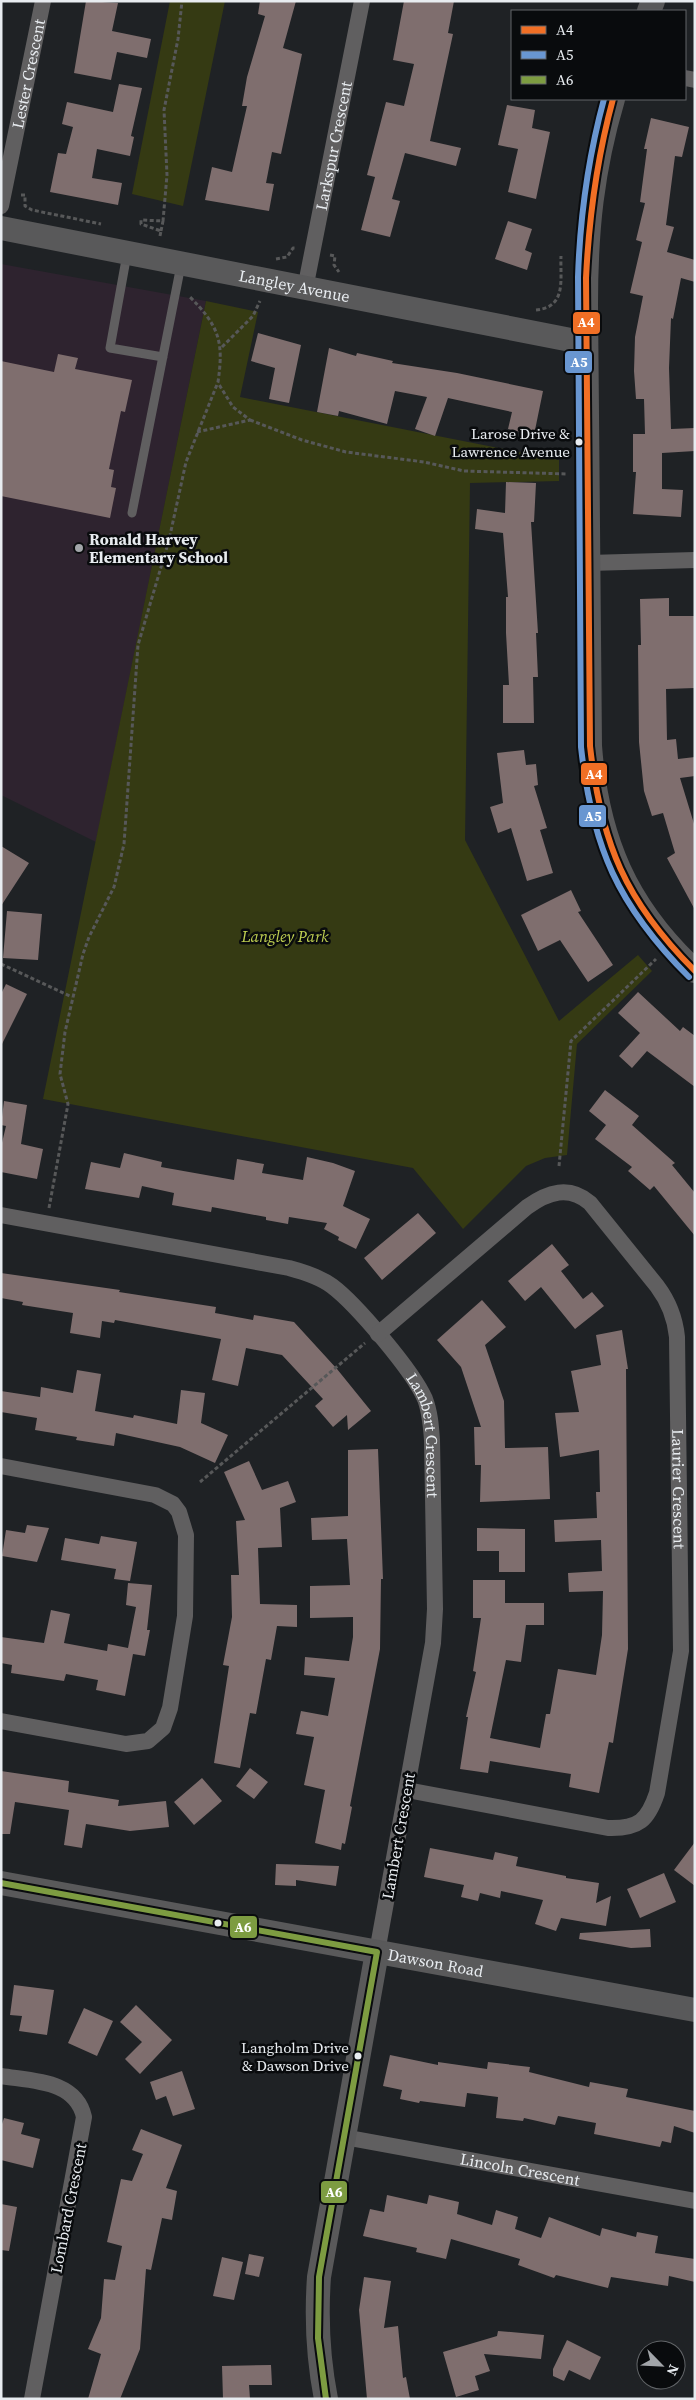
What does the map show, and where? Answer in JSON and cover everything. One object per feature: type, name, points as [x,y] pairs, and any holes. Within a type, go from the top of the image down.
[{"type":"street","name":"Lester Crescent","points":[[1,206],[42,1]]},
{"type":"street","name":"Larkspur Crescent","points":[[305,289],[362,1]]},
{"type":"street","points":[[613,100],[598,153],[590,208],[586,286],[590,746],[596,798],[607,840],[620,875],[642,912],[670,947],[695,971]]},
{"type":"street","name":"Langley Avenue","points":[[1,228],[586,343]]},
{"type":"street","points":[[589,563],[695,560]]},
{"type":"street","name":"Laurier Crescent","points":[[377,1334],[527,1207],[544,1196],[563,1191],[576,1194],[590,1203],[657,1286],[674,1317],[677,1337],[681,1651],[657,1793],[649,1814],[641,1822],[631,1827],[608,1828],[407,1790]]},
{"type":"street","name":"Lambert Crescent","points":[[1,1215],[302,1271],[330,1284],[340,1292],[377,1334],[420,1390],[428,1406],[432,1434],[434,1627],[407,1790],[377,1952]]},
{"type":"street","points":[[1,1466],[155,1495],[173,1504],[184,1522],[186,1535],[187,1598],[170,1708],[162,1728],[148,1741],[126,1744],[1,1721]]},
{"type":"street","name":"Dawson Road","points":[[1,1884],[695,2010]]},
{"type":"street","points":[[326,2399],[322,2376],[317,2308],[324,2246],[377,1952]]},
{"type":"street","name":"Lombard Crescent","points":[[1,2076],[64,2088],[78,2099],[84,2117],[84,2126],[32,2399]]},
{"type":"street","name":"Lincoln Crescent","points":[[344,2137],[695,2201]]},
{"type":"lane","points":[[127,254],[110,348],[163,357]]},
{"type":"lane","points":[[132,513],[182,265]]},
{"type":"path","points":[[160,234],[167,175],[164,110],[178,39],[182,1]]},
{"type":"path","points":[[16,194],[25,195],[25,206],[32,210],[105,225]]},
{"type":"path","points":[[163,221],[141,220],[140,224],[169,238]]},
{"type":"path","points":[[151,234],[160,234]]},
{"type":"path","points":[[269,257],[283,259],[290,256],[293,248],[300,249]]},
{"type":"path","points":[[324,254],[335,256],[335,267],[343,274]]},
{"type":"path","points":[[531,310],[547,309],[558,299],[561,256]]},
{"type":"path","points":[[46,1223],[68,1104],[60,1074],[72,996],[89,937],[114,887],[121,864],[126,824],[138,645],[169,540],[186,462],[218,382],[221,348],[211,320],[187,294]]},
{"type":"path","points":[[221,348],[253,316],[261,295]]},
{"type":"path","points":[[558,299],[564,303]]},
{"type":"path","points":[[218,382],[233,407],[250,420],[302,440],[346,452],[424,462],[456,470],[588,474]]},
{"type":"path","points":[[197,432],[250,420]]},
{"type":"path","points":[[559,1166],[571,1041],[670,947]]},
{"type":"path","points":[[1,964],[72,996]]},
{"type":"path","points":[[200,1482],[377,1334]]},
{"type":"shaded area","name":"Ronald Harvey Elementary School","points":[[1,264],[206,301],[96,842],[1,795]]},
{"type":"green space","points":[[170,1],[225,1],[183,206],[132,194]]},
{"type":"green space","name":"Langley Park","points":[[206,301],[258,312],[240,397],[559,460],[559,481],[470,483],[465,840],[559,1021],[638,955],[652,971],[577,1044],[567,1155],[545,1158],[526,1166],[463,1229],[413,1168],[43,1099]]},
{"type":"building","points":[[86,1],[118,3],[112,31],[151,39],[147,58],[117,52],[111,80],[74,73]]},
{"type":"building","points":[[260,1],[296,1],[283,48],[302,54],[281,154],[272,152],[266,183],[274,184],[269,211],[205,200],[212,167],[232,172],[247,106],[242,106],[247,77],[265,16],[258,14]]},
{"type":"building","points":[[404,1],[454,1],[448,33],[453,34],[430,141],[461,148],[456,166],[405,153],[392,199],[400,201],[390,237],[361,230],[375,177],[367,175],[386,102],[404,106],[414,64],[393,60]]},
{"type":"building","points":[[119,84],[142,88],[131,136],[134,137],[130,156],[97,149],[92,178],[122,183],[118,205],[50,192],[58,153],[66,154],[73,127],[62,124],[67,102],[113,112]]},
{"type":"building","points":[[507,105],[535,110],[532,128],[550,132],[536,199],[508,192],[518,149],[498,145]]},
{"type":"building","points":[[651,118],[689,127],[682,157],[675,156],[666,225],[674,227],[667,252],[695,260],[695,282],[681,278],[673,319],[671,318],[669,368],[671,429],[695,428],[695,451],[662,453],[662,489],[683,490],[681,517],[633,514],[636,472],[633,472],[633,434],[645,434],[644,399],[636,399],[634,371],[635,337],[643,296],[630,293],[642,242],[636,240],[645,203],[640,202],[647,149],[644,149]]},
{"type":"building","points":[[508,221],[532,229],[525,250],[532,253],[527,270],[495,259]]},
{"type":"building","points":[[258,333],[301,345],[289,403],[269,399],[275,368],[251,361]]},
{"type":"building","points":[[329,348],[356,356],[357,353],[393,361],[392,363],[457,373],[543,391],[534,435],[508,429],[512,412],[448,398],[435,436],[415,429],[427,397],[395,391],[387,424],[339,411],[338,416],[317,412]]},
{"type":"building","points":[[58,354],[78,358],[75,369],[132,380],[125,412],[121,411],[109,469],[114,470],[111,487],[116,488],[110,518],[1,496],[1,361],[54,372]]},
{"type":"building","points":[[506,482],[536,483],[534,522],[531,522],[538,633],[536,633],[538,677],[533,677],[534,723],[503,723],[503,685],[509,685],[506,633],[506,597],[508,597],[503,533],[475,529],[477,509],[505,513]]},
{"type":"building","points":[[669,598],[669,616],[695,616],[695,688],[666,689],[667,740],[676,739],[678,759],[695,757],[695,776],[680,778],[695,827],[695,910],[667,858],[675,853],[663,813],[652,816],[644,791],[639,742],[638,645],[641,645],[640,599]]},
{"type":"building","points":[[524,750],[526,765],[536,764],[538,785],[534,786],[547,828],[540,830],[553,873],[527,881],[511,828],[498,833],[490,807],[503,803],[497,753]]},
{"type":"building","points":[[1,846],[29,863],[1,906]]},
{"type":"building","points":[[571,890],[581,911],[578,912],[613,965],[588,982],[560,940],[538,951],[521,915]]},
{"type":"building","points":[[7,911],[42,914],[38,960],[3,958]]},
{"type":"building","points":[[6,984],[27,994],[1,1046],[1,994]]},
{"type":"building","points":[[638,992],[680,1031],[683,1027],[695,1036],[695,1087],[647,1051],[632,1068],[619,1056],[640,1033],[618,1013]]},
{"type":"building","points":[[605,1090],[639,1116],[632,1125],[675,1163],[672,1165],[695,1193],[695,1236],[654,1186],[650,1190],[628,1171],[632,1167],[595,1139],[606,1125],[589,1111]]},
{"type":"building","points":[[4,1101],[27,1105],[21,1144],[43,1149],[37,1179],[1,1172],[1,1147],[6,1126],[1,1125]]},
{"type":"building","points":[[124,1153],[162,1162],[161,1167],[234,1180],[237,1159],[264,1164],[262,1173],[303,1180],[307,1157],[333,1163],[355,1171],[343,1206],[370,1219],[356,1249],[338,1240],[339,1237],[324,1229],[327,1223],[289,1217],[288,1224],[266,1220],[266,1217],[212,1207],[211,1212],[172,1205],[174,1193],[142,1186],[139,1198],[85,1189],[91,1162],[120,1168]]},
{"type":"building","points":[[418,1213],[436,1233],[382,1280],[364,1258]]},
{"type":"building","points":[[552,1244],[569,1265],[561,1271],[583,1299],[592,1292],[604,1306],[575,1329],[541,1287],[525,1301],[508,1281]]},
{"type":"building","points":[[1,1273],[120,1290],[119,1292],[216,1307],[215,1313],[253,1320],[254,1315],[294,1322],[337,1369],[371,1411],[348,1430],[347,1415],[333,1427],[315,1406],[323,1399],[282,1355],[246,1348],[238,1386],[212,1380],[221,1339],[115,1320],[114,1323],[102,1321],[100,1338],[70,1333],[73,1313],[22,1305],[23,1302],[1,1298]]},
{"type":"building","points":[[482,1300],[506,1327],[485,1345],[504,1401],[505,1448],[548,1447],[550,1499],[480,1502],[481,1465],[475,1465],[474,1427],[481,1427],[461,1367],[437,1340]]},
{"type":"building","points":[[622,1330],[628,1369],[626,1369],[628,1649],[613,1743],[609,1742],[599,1793],[569,1787],[571,1774],[490,1761],[488,1773],[460,1769],[468,1717],[466,1717],[476,1672],[473,1671],[481,1618],[473,1618],[473,1580],[505,1580],[505,1603],[544,1603],[544,1625],[526,1625],[521,1662],[506,1660],[490,1738],[540,1748],[546,1714],[550,1714],[558,1669],[596,1675],[602,1635],[603,1591],[569,1592],[568,1573],[602,1571],[601,1540],[555,1542],[554,1520],[597,1518],[596,1492],[600,1492],[599,1450],[560,1457],[555,1413],[579,1412],[571,1371],[601,1365],[596,1335]]},
{"type":"building","points":[[77,1370],[101,1374],[95,1411],[133,1418],[134,1415],[177,1424],[181,1390],[205,1393],[201,1423],[228,1435],[215,1463],[180,1447],[116,1433],[114,1446],[76,1440],[77,1437],[35,1430],[37,1418],[1,1412],[1,1391],[40,1397],[41,1387],[73,1393]]},
{"type":"building","points":[[378,1449],[383,1579],[381,1579],[380,1649],[350,1806],[352,1807],[345,1844],[342,1843],[341,1850],[315,1843],[325,1790],[304,1785],[314,1737],[296,1734],[301,1711],[328,1716],[335,1678],[304,1675],[305,1657],[349,1661],[353,1637],[353,1617],[310,1618],[310,1586],[350,1585],[347,1539],[312,1540],[311,1518],[348,1516],[348,1450]]},
{"type":"building","points":[[249,1461],[262,1490],[288,1481],[296,1502],[280,1508],[282,1547],[258,1548],[260,1604],[297,1605],[297,1627],[277,1626],[271,1660],[266,1659],[256,1714],[250,1713],[240,1768],[214,1763],[229,1666],[223,1665],[232,1617],[231,1575],[239,1575],[236,1521],[245,1520],[224,1472]]},
{"type":"building","points":[[27,1525],[49,1528],[37,1562],[2,1556],[6,1530],[25,1533]]},
{"type":"building","points":[[477,1528],[525,1529],[525,1572],[499,1572],[499,1551],[477,1551]]},
{"type":"building","points":[[101,1536],[137,1542],[130,1581],[114,1579],[116,1569],[61,1560],[65,1538],[99,1544]]},
{"type":"building","points":[[128,1583],[152,1585],[147,1630],[150,1630],[145,1656],[133,1654],[125,1696],[96,1690],[98,1680],[66,1674],[64,1681],[11,1673],[12,1665],[1,1663],[1,1637],[44,1643],[51,1610],[70,1614],[64,1643],[107,1651],[108,1644],[128,1648],[136,1607],[126,1605]]},
{"type":"building","points":[[250,1768],[268,1782],[254,1799],[236,1786]]},
{"type":"building","points":[[1,1771],[69,1781],[68,1792],[119,1800],[118,1806],[166,1801],[169,1827],[130,1831],[86,1824],[82,1848],[64,1845],[69,1810],[15,1802],[10,1834],[1,1834]]},
{"type":"building","points":[[202,1778],[222,1801],[194,1825],[174,1802]]},
{"type":"building","points":[[695,1842],[695,1886],[674,1870]]},
{"type":"building","points":[[430,1848],[493,1860],[495,1852],[518,1857],[516,1866],[566,1876],[566,1878],[599,1883],[596,1903],[611,1896],[606,1926],[561,1918],[556,1931],[535,1924],[543,1900],[501,1891],[500,1898],[480,1893],[478,1901],[461,1897],[464,1885],[424,1877]]},
{"type":"building","points":[[276,1864],[339,1866],[336,1886],[296,1880],[296,1886],[275,1885]]},
{"type":"building","points":[[664,1873],[676,1902],[640,1918],[627,1889]]},
{"type":"building","points":[[650,1929],[651,1947],[631,1948],[579,1939],[580,1933]]},
{"type":"building","points":[[14,1985],[54,1990],[47,2035],[19,2031],[22,2016],[10,2015]]},
{"type":"building","points":[[136,2005],[172,2040],[140,2074],[125,2059],[142,2042],[120,2022]]},
{"type":"building","points":[[84,2008],[113,2021],[97,2056],[68,2043]]},
{"type":"building","points":[[390,2055],[438,2065],[438,2062],[487,2069],[488,2062],[530,2067],[529,2072],[589,2087],[590,2082],[628,2089],[626,2097],[695,2111],[695,2133],[674,2126],[671,2143],[662,2141],[660,2147],[594,2134],[596,2123],[558,2116],[555,2125],[524,2118],[523,2121],[496,2118],[498,2097],[467,2093],[465,2107],[420,2101],[419,2103],[400,2099],[402,2090],[383,2086]]},
{"type":"building","points":[[182,2071],[195,2109],[173,2116],[166,2096],[156,2100],[150,2082]]},
{"type":"building","points":[[4,2118],[24,2123],[21,2134],[40,2139],[33,2168],[1,2160],[1,2127]]},
{"type":"building","points":[[141,2129],[182,2145],[166,2188],[177,2191],[172,2220],[162,2218],[151,2270],[146,2269],[140,2349],[120,2399],[88,2399],[101,2354],[88,2349],[101,2318],[104,2279],[115,2280],[122,2246],[107,2242],[121,2179],[132,2181],[143,2154],[132,2150]]},
{"type":"building","points":[[387,2195],[427,2204],[429,2195],[459,2202],[457,2214],[492,2225],[496,2210],[518,2217],[515,2229],[541,2238],[549,2217],[600,2236],[602,2228],[636,2237],[637,2232],[658,2236],[655,2253],[695,2259],[695,2282],[669,2276],[668,2286],[611,2277],[608,2288],[556,2275],[554,2278],[518,2265],[520,2259],[451,2239],[446,2259],[416,2252],[417,2248],[363,2236],[370,2209],[384,2212]]},
{"type":"building","points":[[1,2204],[17,2207],[9,2251],[1,2250]]},
{"type":"building","points":[[249,2254],[264,2257],[259,2277],[245,2274]]},
{"type":"building","points":[[222,2257],[243,2262],[234,2300],[213,2296]]},
{"type":"building","points":[[364,2277],[391,2281],[384,2328],[398,2326],[403,2378],[406,2377],[410,2399],[367,2399],[359,2310]]},
{"type":"building","points":[[498,2331],[544,2335],[541,2359],[484,2354],[490,2371],[475,2376],[479,2390],[456,2397],[443,2352],[497,2336]]},
{"type":"building","points":[[567,2340],[601,2357],[590,2380],[569,2370],[564,2381],[553,2376],[553,2369]]},
{"type":"building","points":[[271,2365],[272,2385],[249,2385],[250,2399],[223,2399],[222,2366]]},
{"type":"transit line","name":"A5","points":[[604,100],[593,143],[586,187],[578,277],[581,747],[593,815],[601,845],[612,873],[644,925],[664,951],[689,977]]},
{"type":"transit line","name":"A4","points":[[613,100],[602,143],[595,188],[586,278],[590,746],[601,812],[620,869],[634,895],[651,920],[695,971]]},
{"type":"transit line","name":"A6","points":[[1,1883],[377,1952],[319,2277],[318,2338],[326,2399]]},
{"type":"place","name":"Larose Drive & Lawrence Avenue","points":[[579,442]]},
{"type":"place","name":"Ronald Harvey Elementary School","points":[[79,548]]},
{"type":"place","name":"Langholm Drive & Dawson Drive","points":[[358,2056]]}]
